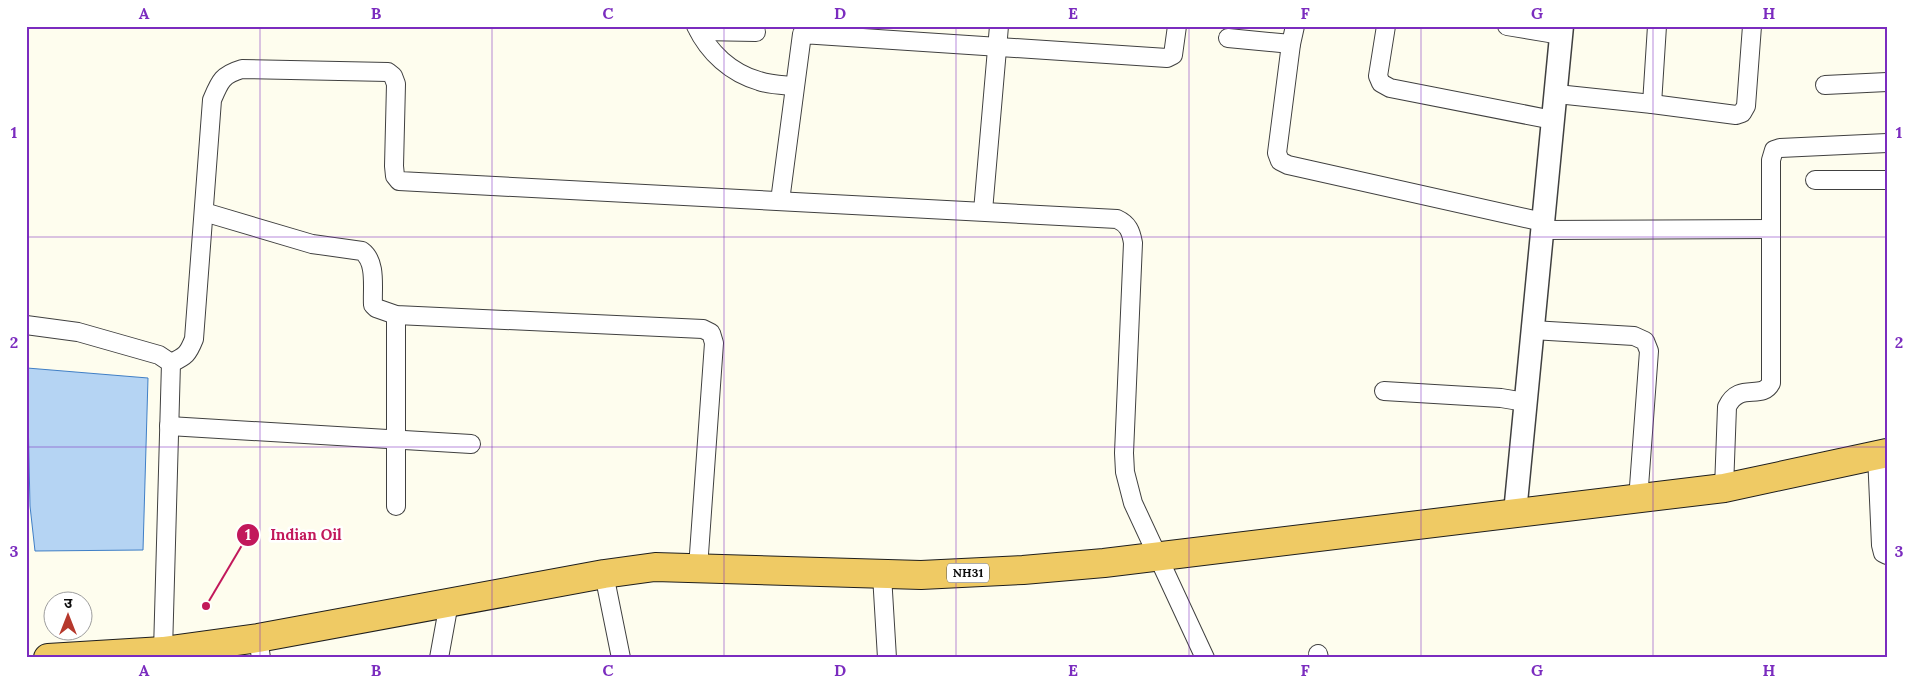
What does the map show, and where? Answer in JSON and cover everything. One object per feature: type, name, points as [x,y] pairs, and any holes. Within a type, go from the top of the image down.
[{"type":"highway","name":"NH31","points":[[65,657],[260,648],[450,603],[604,574],[655,567],[882,575],[1023,570],[1638,500],[1724,488],[1882,454]]},
{"type":"street","points":[[983,211],[999,26]]},
{"type":"street","points":[[780,201],[803,30],[1167,58],[1173,55],[1177,26]]},
{"type":"street","points":[[1295,26],[1277,153],[1280,161],[1288,165],[1543,226],[1771,229]]},
{"type":"street","points":[[1386,26],[1378,76],[1381,84],[1390,88],[1553,120]]},
{"type":"street","points":[[1507,26],[1562,30],[1515,513]]},
{"type":"street","points":[[1652,104],[1656,26]]},
{"type":"street","points":[[1557,94],[1736,115],[1742,113],[1746,106],[1752,26]]},
{"type":"street","points":[[698,29],[735,29],[756,32]]},
{"type":"street","points":[[698,29],[717,58],[734,69],[759,82],[794,86]]},
{"type":"street","points":[[1228,38],[1291,44]]},
{"type":"street","points":[[171,363],[185,356],[194,338],[212,100],[220,82],[228,73],[242,69],[388,72],[393,76],[396,84],[394,166],[395,176],[399,181],[1117,219],[1124,222],[1129,228],[1133,243],[1124,453],[1125,472],[1133,503],[1205,658]]},
{"type":"street","points":[[1825,85],[1887,82]]},
{"type":"street","points":[[1724,488],[1727,407],[1731,400],[1740,393],[1764,391],[1769,388],[1771,383],[1771,160],[1774,150],[1780,148],[1887,143]]},
{"type":"street","points":[[1816,180],[1887,180]]},
{"type":"street","points":[[204,212],[312,244],[362,251],[366,254],[371,264],[373,305],[376,308],[396,315],[703,329],[712,333],[714,343],[698,568]]},
{"type":"street","points":[[396,315],[396,506]]},
{"type":"street","points":[[26,325],[78,332],[159,355],[171,363]]},
{"type":"street","points":[[1532,330],[1634,336],[1645,341],[1649,351],[1638,500]]},
{"type":"street","points":[[149,654],[169,426],[171,363]]},
{"type":"street","points":[[1384,391],[1501,398],[1525,402]]},
{"type":"street","points":[[169,426],[471,444]]},
{"type":"street","points":[[1882,454],[1881,545],[1883,553],[1887,555]]},
{"type":"street","points":[[604,574],[621,658]]},
{"type":"street","points":[[882,575],[887,658]]},
{"type":"street","points":[[439,658],[450,603]]},
{"type":"water","points":[[27,368],[148,378],[143,550],[35,551],[30,506]]},
{"type":"place","name":"Indian Oil","points":[[206,606]]}]
